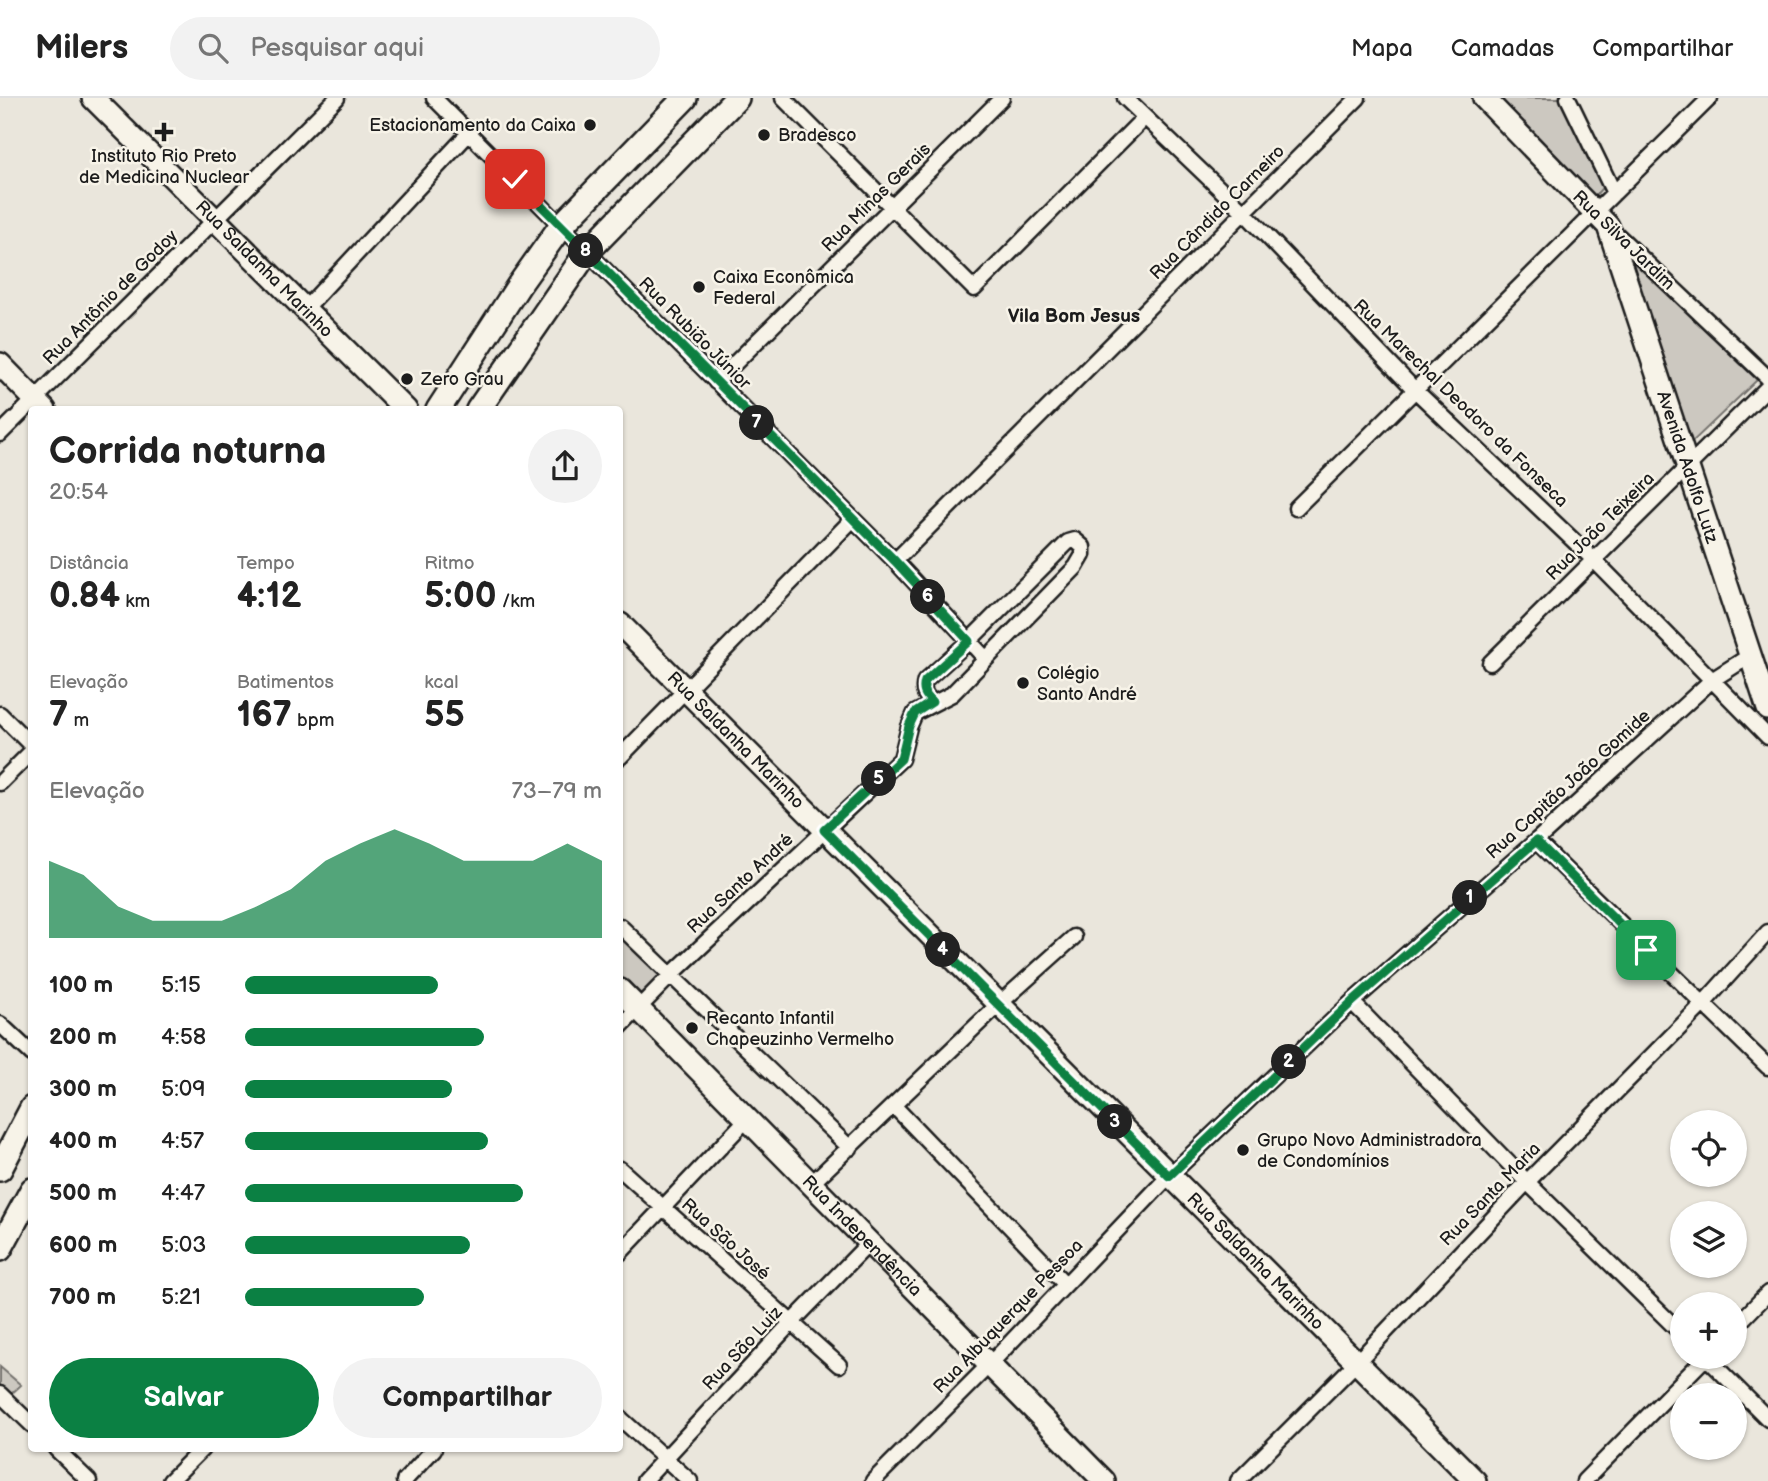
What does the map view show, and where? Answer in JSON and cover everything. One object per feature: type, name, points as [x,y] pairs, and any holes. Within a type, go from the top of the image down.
[{"type":"main road","points":[[441,406],[519,285],[561,226],[685,98]]},
{"type":"main road","points":[[481,406],[587,252],[737,98]]},
{"type":"main road","points":[[0,1169],[28,1116]]},
{"type":"main road","points":[[0,1249],[28,1196]]},
{"type":"street","name":"Rua Saldanha Marinho","points":[[93,98],[402,406]]},
{"type":"street","name":"Rua Antônio de Godoy","points":[[40,405],[215,219],[337,98]]},
{"type":"street","name":"Rua Rubião Júnior","points":[[433,98],[895,561],[985,658]]},
{"type":"street","points":[[783,98],[974,289],[1144,118]]},
{"type":"street","name":"Rua Minas Gerais","points":[[716,382],[1002,98]]},
{"type":"street","name":"Rua Marechal Deodoro da Fonseca","points":[[1125,98],[1244,212],[1415,390],[1594,559],[1768,737]]},
{"type":"street","name":"Rua Cândido Carneiro","points":[[895,561],[1358,98]]},
{"type":"street","name":"Rua Silva Jardim","points":[[1484,98],[1601,220],[1768,379]]},
{"type":"street","points":[[1568,98],[1614,192]]},
{"type":"street","points":[[1296,508],[1415,390],[1601,220],[1614,192],[1710,98]]},
{"type":"street","points":[[305,309],[469,133]]},
{"type":"street","name":"Avenida Adolfo Lutz","points":[[1601,220],[1768,709]]},
{"type":"street","points":[[0,364],[40,405]]},
{"type":"street","name":"Rua João Teixeira","points":[[1490,663],[1768,387]]},
{"type":"street","name":"Rua Antônio de Godoy","points":[[0,434],[28,414]]},
{"type":"street","points":[[623,754],[853,519]]},
{"type":"street","name":"Rua Santo André","points":[[623,1024],[672,974],[901,759],[915,713],[952,694],[1076,566],[1083,555],[1083,547],[1075,540],[1068,542],[925,681],[924,694],[932,702]]},
{"type":"street","points":[[1026,584],[1041,602]]},
{"type":"street","points":[[992,618],[1009,634]]},
{"type":"street","name":"Rua Saldanha Marinho","points":[[623,627],[1475,1481]]},
{"type":"street","name":"Rua Capitão João Gomide","points":[[1169,1176],[1352,1002],[1536,841],[1712,680],[1751,655]]},
{"type":"street","points":[[0,714],[28,742]]},
{"type":"street","points":[[0,783],[28,755]]},
{"type":"street","points":[[1536,841],[1768,1067]]},
{"type":"street","points":[[623,929],[850,1148]]},
{"type":"street","name":"Rua Santa Maria","points":[[1238,1481],[1356,1363],[1527,1182],[1702,1005],[1768,932]]},
{"type":"street","points":[[811,1184],[998,1005],[1074,937]]},
{"type":"street","name":"Rua Independência","points":[[623,993],[1104,1481]]},
{"type":"street","points":[[1352,1002],[1527,1182],[1670,1322]]},
{"type":"street","points":[[0,1024],[28,1050]]},
{"type":"street","points":[[894,1107],[1065,1284]]},
{"type":"street","points":[[623,1250],[747,1119]]},
{"type":"street","name":"Rua São José","points":[[623,1171],[839,1365]]},
{"type":"street","name":"Rua Albuquerque Pessoa","points":[[873,1481],[990,1364],[1169,1176]]},
{"type":"street","name":"Rua São Luiz","points":[[644,1481],[790,1323],[869,1243]]},
{"type":"street","points":[[1747,1315],[1768,1293]]},
{"type":"street","points":[[1584,1481],[1694,1369]]},
{"type":"street","points":[[1718,1369],[1768,1419]]},
{"type":"street","points":[[0,1394],[28,1421]]},
{"type":"street","points":[[623,1422],[690,1481]]},
{"type":"street","points":[[59,1452],[89,1481]]},
{"type":"street","points":[[170,1481],[199,1452]]},
{"type":"street","points":[[406,1480],[431,1452]]},
{"type":"shaded area","points":[[1493,98],[1560,98],[1603,187],[1590,201]]},
{"type":"shaded area","points":[[1624,250],[1757,380],[1686,448]]},
{"type":"shaded area","points":[[623,934],[668,977],[642,1006],[623,986]]},
{"type":"shaded area","points":[[0,1367],[21,1385],[10,1395],[0,1385]]},
{"type":"place","name":"Estacionamento da Caixa","points":[[590,125]]},
{"type":"place","name":"Instituto Rio Preto de Medicina Nuclear","points":[[164,132]]},
{"type":"place","name":"Bradesco","points":[[764,135]]},
{"type":"place","name":"Caixa Econômica Federal","points":[[699,287]]},
{"type":"place","name":"Zero Grau","points":[[407,379]]},
{"type":"place","name":"Colégio Santo André","points":[[1023,683]]},
{"type":"place","name":"Recanto Infantil Chapeuzinho Vermelho","points":[[692,1028]]},
{"type":"place","name":"Grupo Novo Administradora de Condomínios","points":[[1243,1150]]},
{"type":"district","name":"Vila Bom Jesus","points":[[1074,315]]},
{"type":"route","points":[[515,179],[895,561],[969,641],[925,681],[924,694],[932,702],[915,713],[901,759],[824,830],[1169,1176],[1352,1002],[1536,841],[1646,950]]}]
